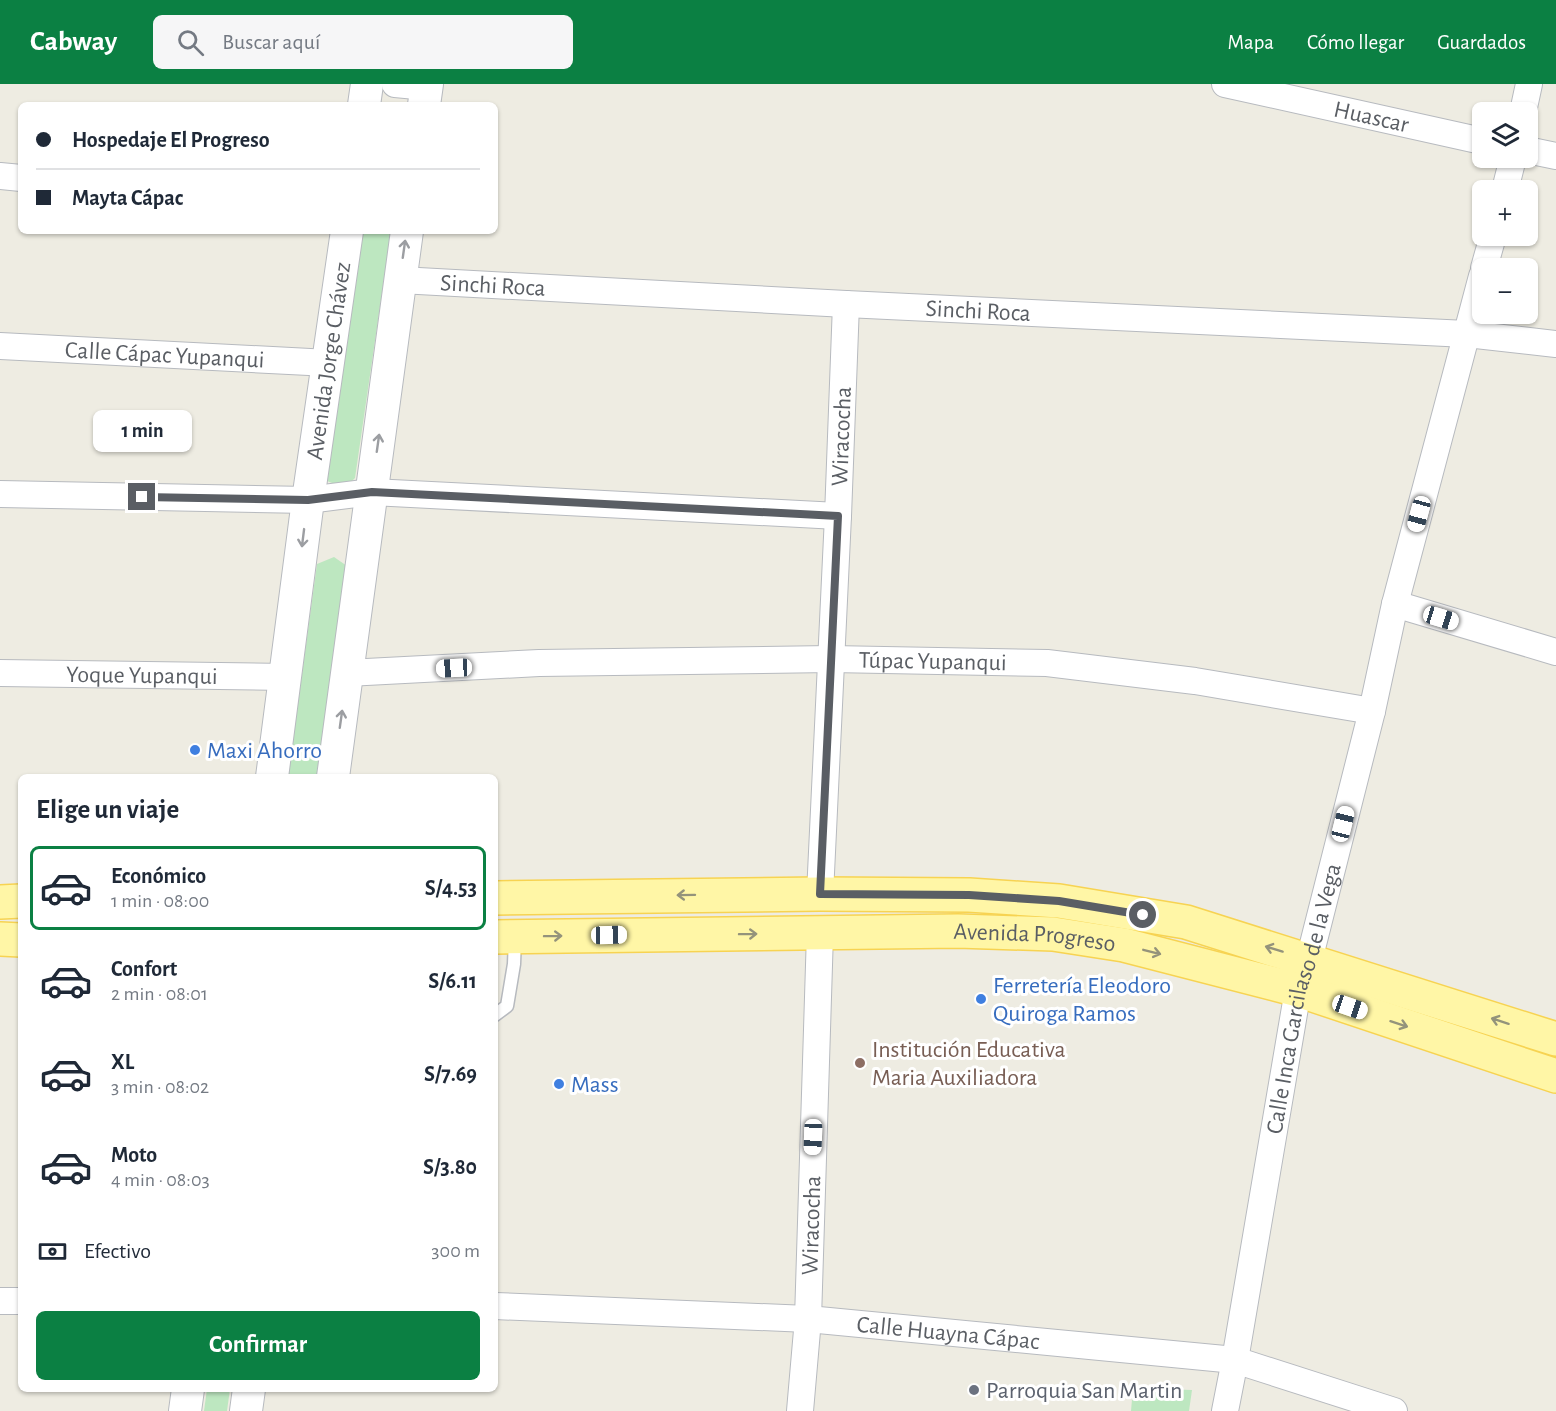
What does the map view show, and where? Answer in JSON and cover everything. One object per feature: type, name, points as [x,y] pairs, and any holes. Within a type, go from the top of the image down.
[{"type":"main road","name":"Avenida Progreso","points":[[498,898],[820,894],[969,895],[1059,901],[1186,922],[1303,975],[1556,1076]]},
{"type":"main road","points":[[0,902],[18,902]]},
{"type":"main road","name":"Avenida Progreso","points":[[505,936],[958,931],[1053,934],[1303,975],[1556,1039]]},
{"type":"main road","points":[[0,939],[18,940]]},
{"type":"street","points":[[364,102],[367,84]]},
{"type":"street","points":[[395,84],[426,92]]},
{"type":"street","name":"Huascar","points":[[1225,84],[1257,88],[1472,139]]},
{"type":"street","points":[[1525,102],[1529,84]]},
{"type":"street","points":[[1538,152],[1556,156]]},
{"type":"street","points":[[0,176],[18,178]]},
{"type":"street","name":"Avenida Jorge Chávez","points":[[272,774],[308,500],[347,234]]},
{"type":"street","points":[[333,774],[407,234]]},
{"type":"street","name":"Sinchi Roca","points":[[400,280],[1467,334],[1556,344]]},
{"type":"street","name":"Wiracocha","points":[[820,894],[846,304]]},
{"type":"street","name":"Calle Inca Garcilaso de la Vega","points":[[1225,1411],[1303,975],[1372,711],[1395,604],[1472,315]]},
{"type":"street","name":"Calle Cápac Yupanqui","points":[[0,346],[329,363]]},
{"type":"street","points":[[0,494],[308,500],[372,492],[838,516]]},
{"type":"street","points":[[1395,604],[1556,652]]},
{"type":"street","name":"Túpac Yupanqui","points":[[347,673],[539,663],[831,659],[1047,663],[1195,681],[1372,711]]},
{"type":"street","name":"Yoque Yupanqui","points":[[0,673],[286,677]]},
{"type":"street","name":"Wiracocha","points":[[800,1411],[808,1319],[820,933]]},
{"type":"street","points":[[0,1301],[18,1301]]},
{"type":"street","name":"Calle Huayna Cápac","points":[[498,1306],[808,1319],[1235,1360],[1394,1411]]},
{"type":"street","points":[[185,1411],[188,1392]]},
{"type":"street","points":[[246,1411],[249,1392]]},
{"type":"lane","points":[[498,1012],[507,1005],[514,964],[505,936]]},
{"type":"green space","points":[[359,234],[391,234],[355,478],[345,488],[327,481]]},
{"type":"green space","points":[[334,557],[347,566],[317,774],[288,774],[317,564]]},
{"type":"green space","points":[[1133,1388],[1192,1390],[1189,1411],[1131,1411]]},
{"type":"green space","points":[[207,1392],[230,1392],[227,1411],[204,1411]]},
{"type":"place","name":"Maxi Ahorro","points":[[195,750]]},
{"type":"place","name":"Ferretería Eleodoro Quiroga Ramos","points":[[981,999]]},
{"type":"place","name":"Institución Educativa Maria Auxiliadora","points":[[860,1063]]},
{"type":"place","name":"Mass","points":[[559,1084]]},
{"type":"place","name":"Parroquia San Martin","points":[[974,1390]]},
{"type":"route","points":[[142,497],[308,500],[372,492],[838,516],[820,894],[969,895],[1059,901],[1143,915]]}]
